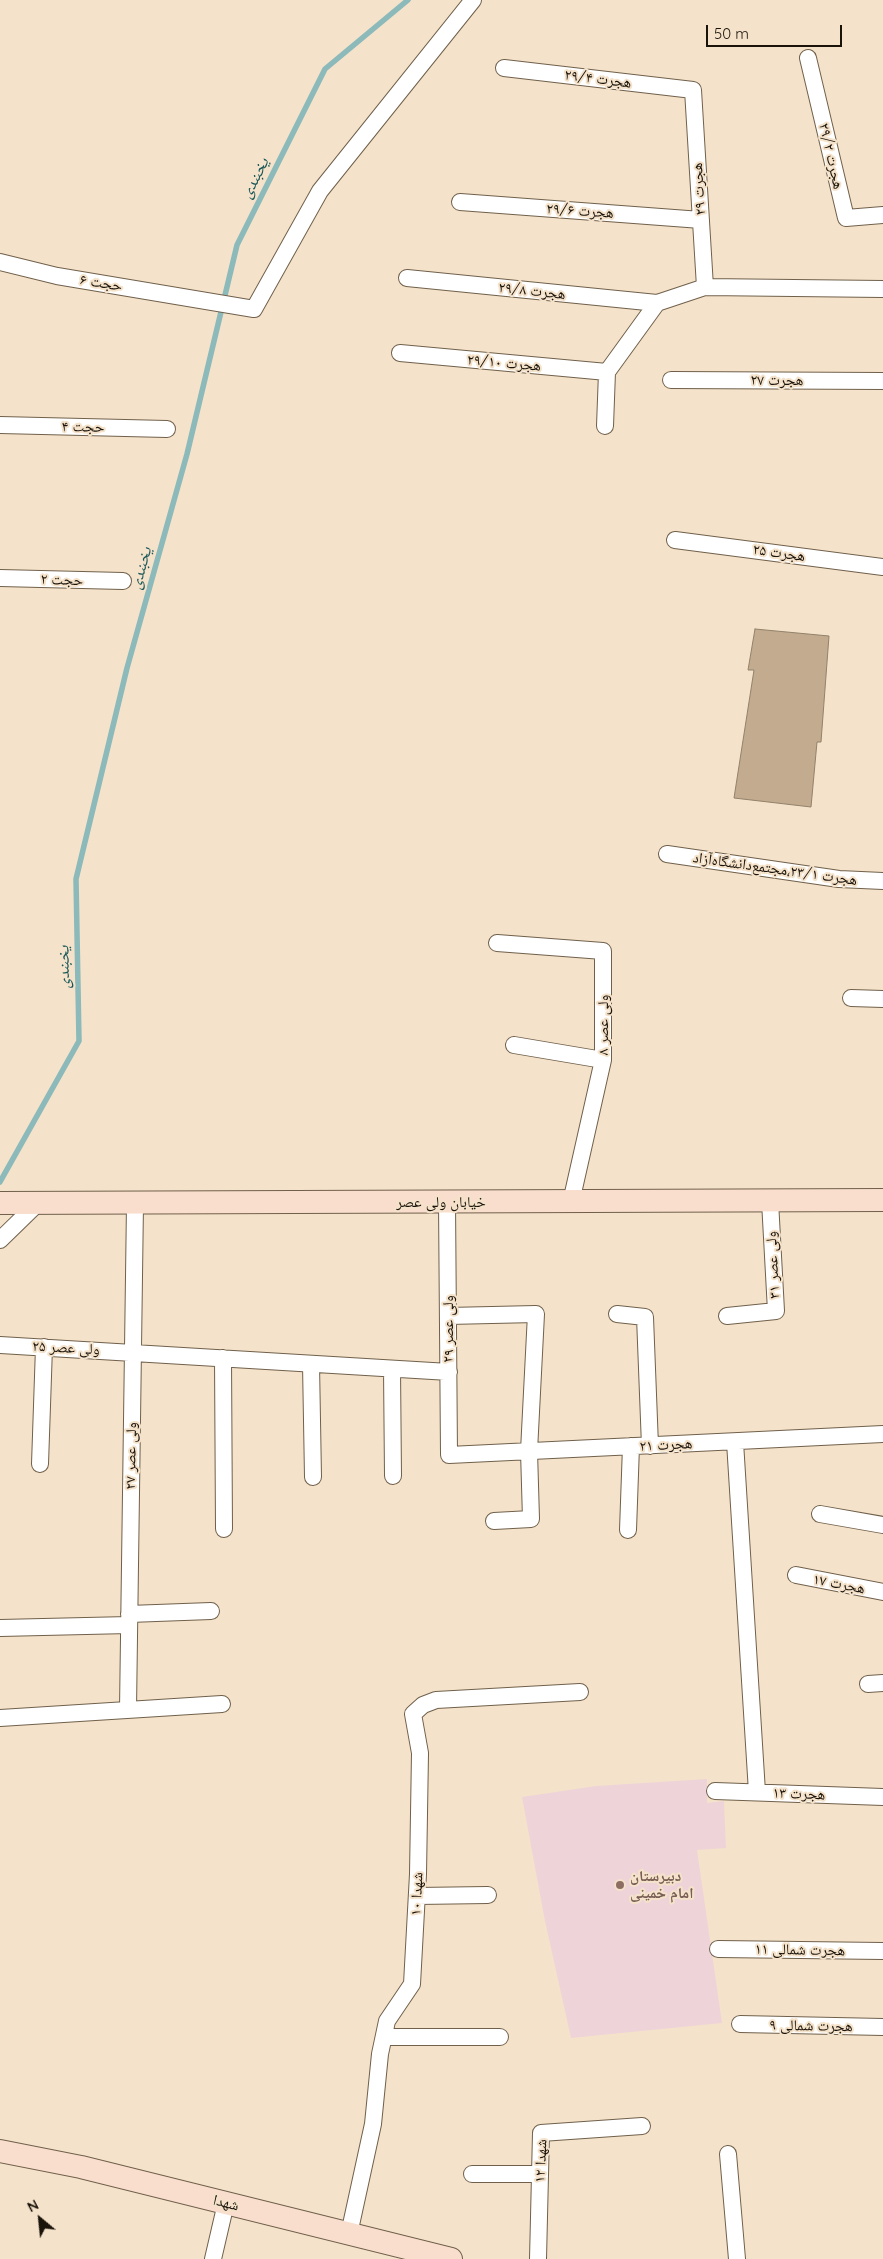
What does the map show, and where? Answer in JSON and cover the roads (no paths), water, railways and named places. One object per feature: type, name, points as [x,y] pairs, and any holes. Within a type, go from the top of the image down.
[{"type":"main road","name":"خیابان ولی عصر","points":[[0,1203],[883,1200]]},
{"type":"main road","name":"شهدا","points":[[0,2151],[80,2167],[450,2259]]},
{"type":"street","name":"حجت ۶","points":[[0,262],[57,276],[254,309],[320,191],[473,0]]},
{"type":"street","name":"هجرت ۲۹/۲","points":[[808,58],[846,218],[883,216]]},
{"type":"street","name":"هجرت ۲۹/۴","points":[[504,68],[693,90]]},
{"type":"street","name":"هجرت ۲۹","points":[[693,90],[706,287]]},
{"type":"street","name":"هجرت ۲۹/۶","points":[[460,202],[701,220]]},
{"type":"street","name":"هجرت ۲۹/۸","points":[[407,278],[658,303]]},
{"type":"street","points":[[605,426],[607,372],[658,303],[706,287],[883,289]]},
{"type":"street","name":"هجرت ۲۹/۱۰","points":[[400,353],[607,372]]},
{"type":"street","name":"هجرت ۲۷","points":[[671,380],[883,380]]},
{"type":"street","name":"حجت ۴","points":[[0,425],[167,429]]},
{"type":"street","name":"هجرت ۲۵","points":[[675,540],[883,567]]},
{"type":"street","name":"حجت ۲","points":[[0,578],[123,581]]},
{"type":"street","name":"هجرت ۲۳/۱،مجتمع‌دانشگاه‌آزاد","points":[[666,854],[839,879],[883,881]]},
{"type":"street","name":"ولی عصر ۸","points":[[497,942],[603,951],[603,1060],[571,1202]]},
{"type":"street","points":[[851,998],[883,999]]},
{"type":"street","points":[[514,1044],[603,1060]]},
{"type":"street","name":"ولی عصر ۳۱","points":[[727,1316],[776,1311],[770,1201]]},
{"type":"street","name":"ولی عصر ۲۹","points":[[447,1202],[449,1455]]},
{"type":"street","points":[[0,1240],[38,1203]]},
{"type":"street","name":"ولی عصر ۲۷","points":[[128,1708],[135,1204]]},
{"type":"street","points":[[448,1316],[536,1314],[529,1451],[531,1519],[494,1521]]},
{"type":"street","points":[[617,1314],[644,1317],[650,1446]]},
{"type":"street","name":"ولی عصر ۲۵","points":[[0,1345],[449,1372]]},
{"type":"street","points":[[40,1464],[44,1347]]},
{"type":"street","points":[[223,1358],[224,1529]]},
{"type":"street","points":[[311,1364],[314,1477]]},
{"type":"street","points":[[392,1369],[393,1476]]},
{"type":"street","name":"هجرت ۲۱","points":[[449,1455],[883,1434]]},
{"type":"street","points":[[735,1442],[757,1792]]},
{"type":"street","points":[[628,1530],[631,1446]]},
{"type":"street","points":[[820,1514],[883,1525]]},
{"type":"street","name":"هجرت ۱۷","points":[[796,1575],[883,1592]]},
{"type":"street","points":[[0,1628],[211,1611]]},
{"type":"street","name":"شهدا ۱۰","points":[[349,2234],[373,2124],[387,2020],[412,1984],[417,1896],[420,1753],[413,1714],[423,1705],[436,1700],[580,1692]]},
{"type":"street","points":[[0,1718],[128,1708],[222,1704]]},
{"type":"street","name":"هجرت ۱۳","points":[[715,1791],[883,1797]]},
{"type":"street","points":[[417,1896],[488,1896]]},
{"type":"street","name":"هجرت شمالی ۱۱","points":[[718,1948],[883,1951]]},
{"type":"street","name":"هجرت شمالی ۹","points":[[740,2024],[883,2027]]},
{"type":"street","points":[[384,2037],[500,2037]]},
{"type":"street","name":"شهدا ۱۲","points":[[538,2259],[541,2133],[642,2126]]},
{"type":"street","points":[[728,2154],[737,2259]]},
{"type":"street","points":[[472,2174],[540,2174]]},
{"type":"street","points":[[213,2259],[226,2204]]},
{"type":"waterway","name":"یخبندی","points":[[0,1182],[79,1041],[76,879],[127,668],[187,454],[237,245],[325,69],[408,0]]},
{"type":"place","name":"دبیرستان امام خمینی","points":[[620,1885]]}]
